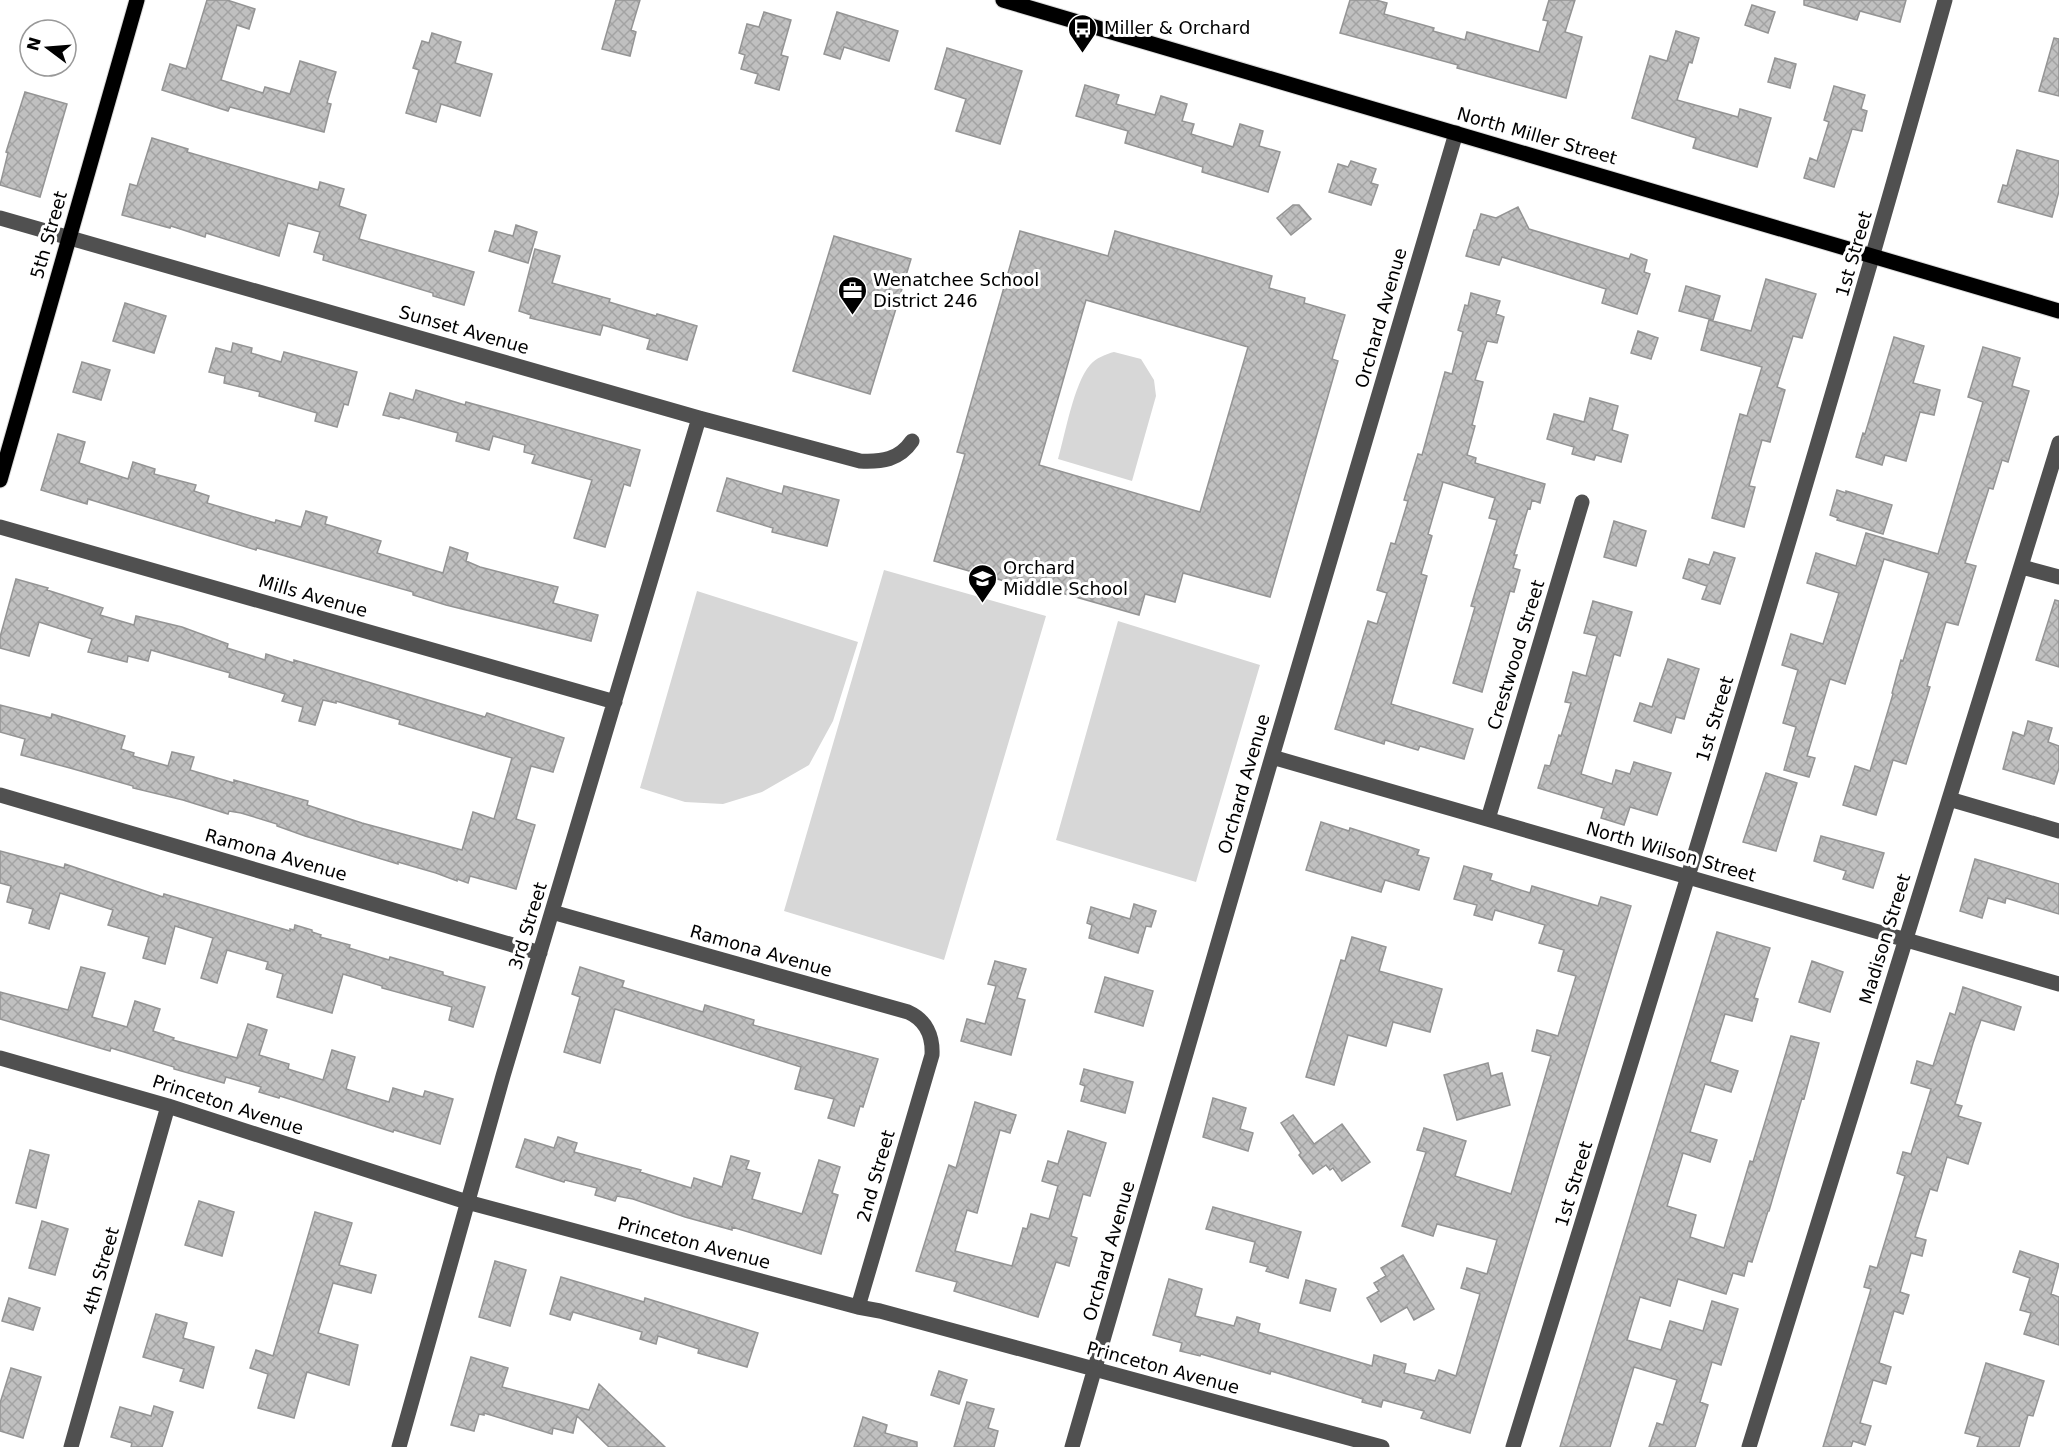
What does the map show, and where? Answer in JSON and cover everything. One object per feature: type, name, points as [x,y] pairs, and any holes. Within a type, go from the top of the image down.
[{"type":"main road","name":"5th Street","points":[[0,480],[137,0]]},
{"type":"main road","name":"North Miller Street","points":[[1004,0],[2059,311]]},
{"type":"street","name":"1st Street","points":[[1513,1447],[1688,878],[1874,257],[1945,0]]},
{"type":"street","name":"Orchard Avenue","points":[[1072,1447],[1456,133]]},
{"type":"street","name":"Sunset Avenue","points":[[0,218],[699,418],[860,461],[890,460],[907,448],[912,441]]},
{"type":"street","name":"3rd Street","points":[[399,1447],[467,1202],[699,418]]},
{"type":"street","name":"Madison Street","points":[[1749,1447],[2059,443]]},
{"type":"street","name":"Crestwood Street","points":[[1488,819],[1582,502]]},
{"type":"street","name":"Mills Avenue","points":[[0,527],[615,702]]},
{"type":"street","points":[[2022,567],[2059,577]]},
{"type":"street","name":"North Wilson Street","points":[[1272,757],[2059,984]]},
{"type":"street","name":"Ramona Avenue","points":[[0,795],[540,953]]},
{"type":"street","points":[[1949,799],[2059,831]]},
{"type":"street","name":"Ramona Avenue","points":[[552,912],[908,1012],[918,1016],[924,1023],[933,1042],[932,1055]]},
{"type":"street","name":"2nd Street","points":[[858,1307],[932,1055]]},
{"type":"street","name":"Princeton Avenue","points":[[0,1058],[168,1106],[467,1202],[1382,1447]]},
{"type":"street","name":"4th Street","points":[[71,1447],[168,1106]]},
{"type":"shaded area","points":[[1114,352],[1141,359],[1154,380],[1156,396],[1132,481],[1058,459],[1075,396],[1084,373],[1095,360]]},
{"type":"shaded area","points":[[884,570],[1046,616],[944,960],[784,911]]},
{"type":"shaded area","points":[[697,591],[858,642],[833,721],[809,765],[762,792],[723,804],[685,802],[640,788]]},
{"type":"shaded area","points":[[1118,621],[1260,665],[1196,882],[1056,840]]},
{"type":"building","points":[[207,0],[227,0],[255,9],[249,29],[237,25],[221,80],[263,93],[265,87],[290,94],[300,61],[336,72],[327,103],[331,104],[324,132],[230,107],[228,111],[162,90],[170,64],[186,69]]},
{"type":"building","points":[[616,0],[640,0],[631,30],[636,32],[630,56],[602,49]]},
{"type":"building","points":[[1350,0],[1376,0],[1387,3],[1384,14],[1434,28],[1433,31],[1465,40],[1467,32],[1539,52],[1548,21],[1543,20],[1549,0],[1575,0],[1565,32],[1582,37],[1566,98],[1457,68],[1458,65],[1340,33]]},
{"type":"building","points":[[1804,0],[1906,0],[1900,22],[1860,11],[1857,20],[1804,5]]},
{"type":"building","points":[[1752,5],[1775,12],[1768,33],[1745,25]]},
{"type":"building","points":[[764,12],[791,20],[781,55],[788,57],[779,90],[755,83],[758,74],[741,69],[745,55],[739,53],[747,24],[759,27]]},
{"type":"building","points":[[837,12],[898,31],[889,61],[844,47],[840,59],[824,54]]},
{"type":"building","points":[[1676,31],[1699,38],[1677,100],[1738,117],[1740,109],[1771,118],[1757,167],[1693,148],[1696,138],[1632,118],[1650,56],[1667,61]]},
{"type":"building","points":[[432,33],[461,42],[455,63],[492,74],[480,116],[441,104],[436,122],[406,113],[419,70],[413,68],[422,41],[429,43]]},
{"type":"building","points":[[2054,38],[2059,39],[2059,96],[2039,91]]},
{"type":"building","points":[[947,48],[1022,71],[1000,144],[956,131],[966,99],[935,89]]},
{"type":"building","points":[[1775,58],[1796,64],[1790,88],[1768,82]]},
{"type":"building","points":[[1085,85],[1119,95],[1116,104],[1155,115],[1161,96],[1187,104],[1182,121],[1194,124],[1191,134],[1233,147],[1240,124],[1263,131],[1259,146],[1280,152],[1268,192],[1202,172],[1203,167],[1125,143],[1128,131],[1076,116]]},
{"type":"building","points":[[1834,86],[1865,95],[1861,109],[1867,111],[1862,131],[1852,129],[1834,187],[1804,178],[1810,158],[1817,161],[1829,122],[1824,120]]},
{"type":"building","points":[[25,92],[67,104],[40,197],[0,185],[8,153],[6,152]]},
{"type":"building","points":[[152,138],[188,149],[187,152],[318,190],[320,182],[344,189],[339,206],[366,215],[359,239],[474,272],[464,305],[433,296],[433,293],[323,260],[324,255],[314,252],[320,232],[288,223],[279,256],[206,233],[205,237],[171,226],[170,228],[122,215],[130,184],[137,186]]},
{"type":"building","points":[[2017,150],[2059,161],[2059,191],[2052,217],[1998,202],[2003,185],[2007,186]]},
{"type":"building","points":[[1351,161],[1376,169],[1371,183],[1378,185],[1371,205],[1329,192],[1338,164],[1348,167]]},
{"type":"building","points":[[1293,205],[1299,205],[1311,219],[1291,235],[1277,218]]},
{"type":"building","points":[[1518,207],[1529,229],[1629,259],[1631,254],[1647,260],[1644,272],[1650,274],[1637,314],[1602,303],[1606,289],[1502,257],[1499,265],[1466,256],[1481,214],[1496,218]]},
{"type":"building","points":[[516,225],[537,232],[528,263],[489,251],[495,231],[513,236]]},
{"type":"building","points":[[1020,231],[1108,256],[1115,231],[1272,276],[1269,288],[1305,298],[1304,303],[1345,315],[1332,359],[1338,361],[1270,597],[1183,573],[1175,602],[1145,594],[1139,615],[1051,590],[1050,594],[934,561],[965,454],[957,452]],"holes":[[[1086,300],[1248,347],[1200,512],[1039,465]]]},
{"type":"building","name":"Wenatchee School District 246","points":[[834,236],[911,259],[870,394],[793,371]]},
{"type":"building","points":[[535,249],[560,256],[552,283],[610,299],[609,302],[656,316],[657,314],[697,326],[687,360],[647,349],[650,339],[603,325],[600,335],[530,318],[531,315],[519,311]]},
{"type":"building","points":[[1766,279],[1816,294],[1802,338],[1793,336],[1777,387],[1785,390],[1770,442],[1762,440],[1749,486],[1755,487],[1744,527],[1712,518],[1740,414],[1747,416],[1762,367],[1701,350],[1709,320],[1751,331]]},
{"type":"building","points":[[1686,286],[1720,296],[1713,320],[1679,311]]},
{"type":"building","points":[[1471,293],[1500,301],[1496,314],[1504,317],[1497,343],[1487,341],[1475,380],[1483,382],[1467,455],[1476,458],[1475,463],[1545,484],[1540,503],[1532,500],[1530,509],[1528,508],[1514,555],[1517,555],[1513,568],[1520,570],[1514,592],[1510,591],[1482,692],[1453,683],[1475,607],[1471,606],[1497,520],[1489,518],[1495,498],[1443,482],[1428,534],[1432,536],[1421,574],[1427,576],[1391,704],[1473,729],[1464,759],[1420,746],[1418,750],[1385,740],[1384,744],[1335,729],[1368,621],[1377,624],[1387,593],[1377,590],[1391,543],[1395,544],[1408,501],[1404,500],[1418,454],[1422,455],[1445,372],[1452,374],[1463,332],[1458,330]]},
{"type":"building","points":[[125,303],[166,316],[154,353],[113,341]]},
{"type":"building","points":[[1638,331],[1658,338],[1651,359],[1631,353]]},
{"type":"building","points":[[1894,337],[1924,346],[1913,383],[1940,390],[1934,415],[1920,412],[1906,461],[1885,455],[1882,465],[1856,457]]},
{"type":"building","points":[[233,343],[252,348],[251,353],[281,362],[284,352],[357,372],[348,405],[344,404],[337,427],[315,421],[317,413],[259,396],[260,392],[224,383],[225,376],[209,372],[216,348],[231,352]]},
{"type":"building","points":[[1983,347],[2020,358],[2012,386],[2029,391],[2008,462],[2002,460],[1993,489],[1989,488],[1965,563],[1976,566],[1958,625],[1946,622],[1927,686],[1930,687],[1906,764],[1893,760],[1876,815],[1843,805],[1855,766],[1870,771],[1901,660],[1903,661],[1929,573],[1884,559],[1845,684],[1830,679],[1807,756],[1815,758],[1809,777],[1784,770],[1796,727],[1783,723],[1798,670],[1782,665],[1791,634],[1823,644],[1839,593],[1807,583],[1816,553],[1856,566],[1866,533],[1938,554],[1983,402],[1968,397]]},
{"type":"building","points":[[82,362],[110,370],[101,400],[73,392]]},
{"type":"building","points":[[416,390],[465,405],[466,402],[640,450],[630,486],[624,484],[605,547],[574,538],[592,480],[532,463],[535,455],[524,452],[525,445],[493,436],[489,450],[456,441],[458,433],[400,417],[399,419],[383,415],[390,393],[413,400]]},
{"type":"building","points":[[1590,398],[1618,406],[1612,430],[1628,435],[1621,462],[1596,455],[1594,460],[1572,454],[1574,447],[1547,439],[1554,414],[1584,422]]},
{"type":"building","points":[[58,434],[85,442],[79,463],[128,479],[133,462],[155,469],[154,474],[196,485],[194,491],[209,496],[207,503],[275,523],[276,520],[301,527],[306,511],[327,517],[325,524],[381,541],[377,553],[443,573],[450,547],[468,553],[466,561],[480,567],[558,587],[553,603],[598,615],[591,641],[446,605],[413,595],[413,592],[257,548],[256,550],[88,499],[87,504],[41,490]]},
{"type":"building","points":[[727,478],[782,494],[784,486],[839,500],[827,546],[772,532],[773,528],[717,511]]},
{"type":"building","points":[[1837,490],[1892,505],[1883,534],[1837,520],[1838,518],[1830,515]]},
{"type":"building","points":[[1614,521],[1646,531],[1636,566],[1604,557]]},
{"type":"building","points":[[1714,552],[1735,558],[1720,604],[1702,599],[1707,586],[1683,578],[1689,559],[1709,565]]},
{"type":"building","points":[[16,579],[103,608],[100,615],[134,625],[136,616],[182,627],[228,644],[227,648],[265,660],[266,654],[294,663],[294,660],[485,717],[487,713],[564,738],[553,772],[531,766],[516,819],[535,825],[516,889],[470,876],[468,883],[457,879],[457,881],[305,836],[277,826],[277,824],[241,813],[229,811],[228,814],[21,755],[25,739],[0,732],[0,705],[51,718],[52,714],[125,736],[121,749],[134,753],[133,756],[168,766],[172,752],[194,757],[190,770],[308,801],[307,805],[362,823],[462,850],[473,812],[494,819],[512,758],[399,724],[400,720],[336,701],[336,703],[323,700],[315,725],[299,721],[303,707],[282,701],[285,694],[229,677],[230,673],[151,650],[148,661],[128,656],[127,662],[88,652],[92,639],[39,622],[29,656],[0,648],[0,637]]},
{"type":"building","points":[[2055,600],[2059,601],[2059,667],[2036,660]]},
{"type":"building","points":[[1593,601],[1632,612],[1620,656],[1614,654],[1581,774],[1612,784],[1616,770],[1630,774],[1634,762],[1671,773],[1657,815],[1630,807],[1624,825],[1601,818],[1604,808],[1538,788],[1545,765],[1550,766],[1571,703],[1565,702],[1573,672],[1586,676],[1597,636],[1584,633]]},
{"type":"building","points":[[1668,659],[1699,669],[1684,719],[1676,717],[1671,733],[1634,721],[1640,703],[1652,707]]},
{"type":"building","points":[[2028,721],[2052,728],[2048,742],[2059,746],[2059,768],[2054,784],[2003,769],[2013,732],[2024,736]]},
{"type":"building","points":[[1766,773],[1797,783],[1776,851],[1743,842]]},
{"type":"building","points":[[1321,822],[1349,831],[1350,828],[1419,850],[1417,855],[1429,858],[1419,890],[1385,880],[1381,892],[1306,870]]},
{"type":"building","points":[[1821,836],[1884,853],[1873,888],[1843,879],[1846,871],[1814,861]]},
{"type":"building","points":[[0,851],[64,868],[65,864],[163,897],[164,894],[290,931],[290,929],[294,930],[295,925],[312,930],[321,935],[320,937],[350,945],[349,948],[443,972],[443,975],[485,987],[473,1027],[449,1020],[452,1007],[382,988],[382,986],[343,974],[332,1013],[277,997],[283,974],[266,969],[268,962],[227,950],[217,983],[201,978],[213,938],[175,926],[165,964],[143,958],[149,937],[108,925],[113,910],[60,893],[49,929],[29,923],[33,909],[7,902],[11,886],[0,883]]},
{"type":"building","points":[[1975,859],[2059,884],[2059,914],[2006,898],[2005,903],[1988,898],[1982,918],[1960,911]]},
{"type":"building","points":[[1464,866],[1492,874],[1490,880],[1530,893],[1532,886],[1598,906],[1601,897],[1631,906],[1470,1433],[1421,1418],[1424,1411],[1383,1400],[1381,1407],[1362,1402],[1363,1399],[1271,1371],[1270,1374],[1201,1354],[1200,1356],[1180,1351],[1182,1343],[1153,1335],[1169,1279],[1202,1289],[1195,1316],[1234,1326],[1237,1317],[1260,1324],[1258,1332],[1372,1366],[1374,1355],[1406,1364],[1404,1373],[1435,1381],[1439,1370],[1456,1376],[1480,1294],[1461,1288],[1467,1268],[1487,1274],[1497,1240],[1437,1224],[1433,1236],[1402,1226],[1426,1152],[1417,1150],[1424,1128],[1466,1141],[1455,1176],[1511,1194],[1551,1056],[1532,1051],[1537,1030],[1558,1036],[1576,976],[1558,971],[1564,950],[1539,943],[1545,925],[1495,910],[1492,920],[1474,915],[1477,905],[1454,899]]},
{"type":"building","points":[[1134,904],[1156,911],[1151,927],[1146,926],[1138,953],[1089,938],[1092,925],[1087,923],[1091,907],[1130,919]]},
{"type":"building","points":[[1717,932],[1770,948],[1754,998],[1758,999],[1752,1021],[1725,1014],[1710,1062],[1738,1071],[1731,1092],[1705,1084],[1690,1132],[1717,1140],[1710,1162],[1683,1153],[1667,1206],[1696,1215],[1690,1237],[1724,1248],[1791,1036],[1819,1043],[1804,1099],[1802,1098],[1752,1262],[1748,1261],[1744,1276],[1733,1273],[1726,1294],[1678,1279],[1670,1306],[1640,1297],[1627,1340],[1661,1350],[1670,1321],[1703,1331],[1712,1301],[1738,1309],[1721,1365],[1712,1362],[1700,1402],[1708,1405],[1695,1447],[1649,1447],[1657,1423],[1663,1425],[1677,1380],[1634,1367],[1610,1447],[1560,1447]]},
{"type":"building","points":[[1352,937],[1386,947],[1379,971],[1442,989],[1430,1032],[1393,1022],[1386,1046],[1348,1035],[1334,1085],[1306,1077],[1341,960],[1345,961]]},
{"type":"building","points":[[995,961],[1026,969],[1017,998],[1025,1000],[1011,1055],[961,1041],[967,1019],[985,1024],[996,986],[988,984]]},
{"type":"building","points":[[1812,961],[1843,972],[1830,1012],[1799,1002]]},
{"type":"building","points":[[81,967],[105,973],[92,1017],[127,1027],[135,1001],[160,1009],[153,1031],[174,1038],[173,1040],[237,1058],[248,1024],[267,1030],[259,1055],[289,1064],[288,1069],[323,1080],[332,1050],[355,1057],[346,1089],[389,1102],[393,1088],[423,1097],[425,1091],[453,1099],[440,1144],[394,1130],[393,1132],[280,1096],[279,1098],[259,1092],[261,1087],[226,1077],[224,1083],[111,1048],[110,1051],[0,1019],[0,992],[68,1010]]},
{"type":"building","points":[[580,967],[624,981],[622,987],[703,1012],[705,1005],[754,1020],[753,1025],[878,1059],[863,1107],[860,1106],[854,1126],[828,1118],[834,1099],[795,1089],[801,1067],[615,1009],[600,1063],[564,1052],[580,997],[572,994]]},
{"type":"building","points":[[1105,977],[1153,991],[1143,1026],[1095,1012]]},
{"type":"building","points":[[1963,987],[2021,1007],[2014,1030],[1981,1020],[1955,1104],[1962,1106],[1958,1116],[1981,1123],[1968,1164],[1947,1157],[1937,1191],[1930,1189],[1915,1237],[1926,1240],[1922,1256],[1911,1253],[1900,1292],[1909,1295],[1903,1314],[1894,1311],[1879,1363],[1891,1367],[1886,1384],[1873,1380],[1860,1423],[1871,1426],[1865,1445],[1853,1441],[1851,1447],[1823,1447],[1871,1289],[1864,1287],[1870,1266],[1877,1268],[1905,1176],[1897,1173],[1903,1152],[1911,1154],[1931,1089],[1911,1083],[1917,1061],[1933,1066],[1950,1013],[1955,1015]]},
{"type":"building","points":[[1488,1063],[1491,1076],[1502,1073],[1510,1105],[1457,1120],[1444,1075]]},
{"type":"building","points":[[1084,1069],[1133,1082],[1125,1113],[1081,1101],[1085,1086],[1080,1084]]},
{"type":"building","points":[[1213,1098],[1246,1108],[1240,1129],[1253,1133],[1248,1151],[1203,1137]]},
{"type":"building","points":[[975,1102],[1016,1115],[1010,1133],[1000,1130],[977,1213],[967,1210],[955,1251],[1012,1266],[1023,1228],[1027,1229],[1031,1214],[1049,1219],[1058,1186],[1042,1181],[1048,1161],[1058,1164],[1068,1131],[1106,1143],[1090,1196],[1083,1194],[1071,1236],[1077,1238],[1069,1266],[1056,1262],[1038,1317],[954,1291],[957,1282],[916,1271],[949,1165],[956,1168]]},
{"type":"building","points":[[1293,1115],[1314,1144],[1342,1124],[1370,1162],[1342,1181],[1333,1168],[1330,1170],[1326,1165],[1313,1174],[1281,1123]]},
{"type":"building","points":[[558,1137],[577,1143],[574,1152],[641,1170],[640,1172],[691,1188],[694,1178],[722,1187],[731,1156],[749,1161],[746,1169],[760,1173],[752,1199],[802,1214],[819,1160],[840,1167],[832,1193],[838,1195],[821,1254],[732,1227],[732,1230],[685,1217],[633,1199],[617,1196],[615,1201],[595,1195],[597,1188],[565,1180],[564,1182],[516,1167],[525,1139],[554,1148]]},
{"type":"building","points":[[30,1150],[49,1155],[36,1208],[16,1203]]},
{"type":"building","points":[[199,1201],[234,1212],[222,1256],[185,1245]]},
{"type":"building","points":[[1213,1207],[1301,1232],[1288,1278],[1266,1271],[1268,1267],[1250,1262],[1255,1242],[1206,1229]]},
{"type":"building","points":[[315,1212],[352,1223],[339,1265],[376,1275],[371,1293],[333,1283],[318,1333],[358,1345],[349,1385],[307,1372],[294,1418],[258,1408],[268,1374],[250,1368],[256,1350],[273,1356]]},
{"type":"building","points":[[42,1221],[68,1229],[55,1275],[29,1268]]},
{"type":"building","points":[[2020,1251],[2059,1264],[2051,1294],[2059,1297],[2059,1345],[2024,1334],[2031,1313],[2020,1310],[2030,1278],[2013,1272]]},
{"type":"building","points":[[1403,1255],[1434,1309],[1414,1320],[1407,1307],[1381,1322],[1367,1298],[1379,1291],[1374,1283],[1386,1276],[1381,1268]]},
{"type":"building","points":[[495,1261],[526,1270],[510,1326],[479,1317]]},
{"type":"building","points":[[561,1277],[644,1302],[645,1298],[758,1333],[747,1367],[698,1353],[699,1349],[658,1336],[656,1344],[640,1339],[642,1332],[573,1312],[570,1320],[550,1314]]},
{"type":"building","points":[[1306,1280],[1336,1289],[1330,1311],[1300,1303]]},
{"type":"building","points":[[9,1298],[40,1308],[33,1330],[2,1321]]},
{"type":"building","points":[[156,1314],[187,1323],[183,1338],[214,1347],[203,1388],[180,1381],[184,1369],[143,1357]]},
{"type":"building","points":[[471,1357],[508,1368],[502,1387],[589,1410],[599,1384],[665,1447],[609,1447],[577,1416],[573,1433],[553,1428],[552,1434],[484,1413],[484,1415],[479,1414],[474,1431],[451,1425]]},
{"type":"building","points":[[1986,1363],[2044,1381],[2033,1416],[2028,1415],[2019,1447],[1977,1447],[1980,1437],[1965,1433]]},
{"type":"building","points":[[11,1368],[41,1377],[23,1438],[0,1431],[0,1403]]},
{"type":"building","points":[[939,1371],[967,1380],[959,1404],[931,1395]]},
{"type":"building","points":[[967,1402],[994,1409],[988,1428],[998,1431],[994,1447],[954,1447]]},
{"type":"building","points":[[154,1406],[173,1412],[162,1447],[131,1447],[132,1443],[111,1437],[120,1407],[151,1416]]},
{"type":"building","points":[[863,1417],[887,1425],[885,1433],[917,1442],[917,1447],[854,1447]]},
{"type":"place","name":"Miller & Orchard","points":[[1083,54]]},
{"type":"place","name":"Wenatchee School District 246","points":[[852,316]]},
{"type":"place","name":"Orchard Middle School","points":[[982,604]]}]
